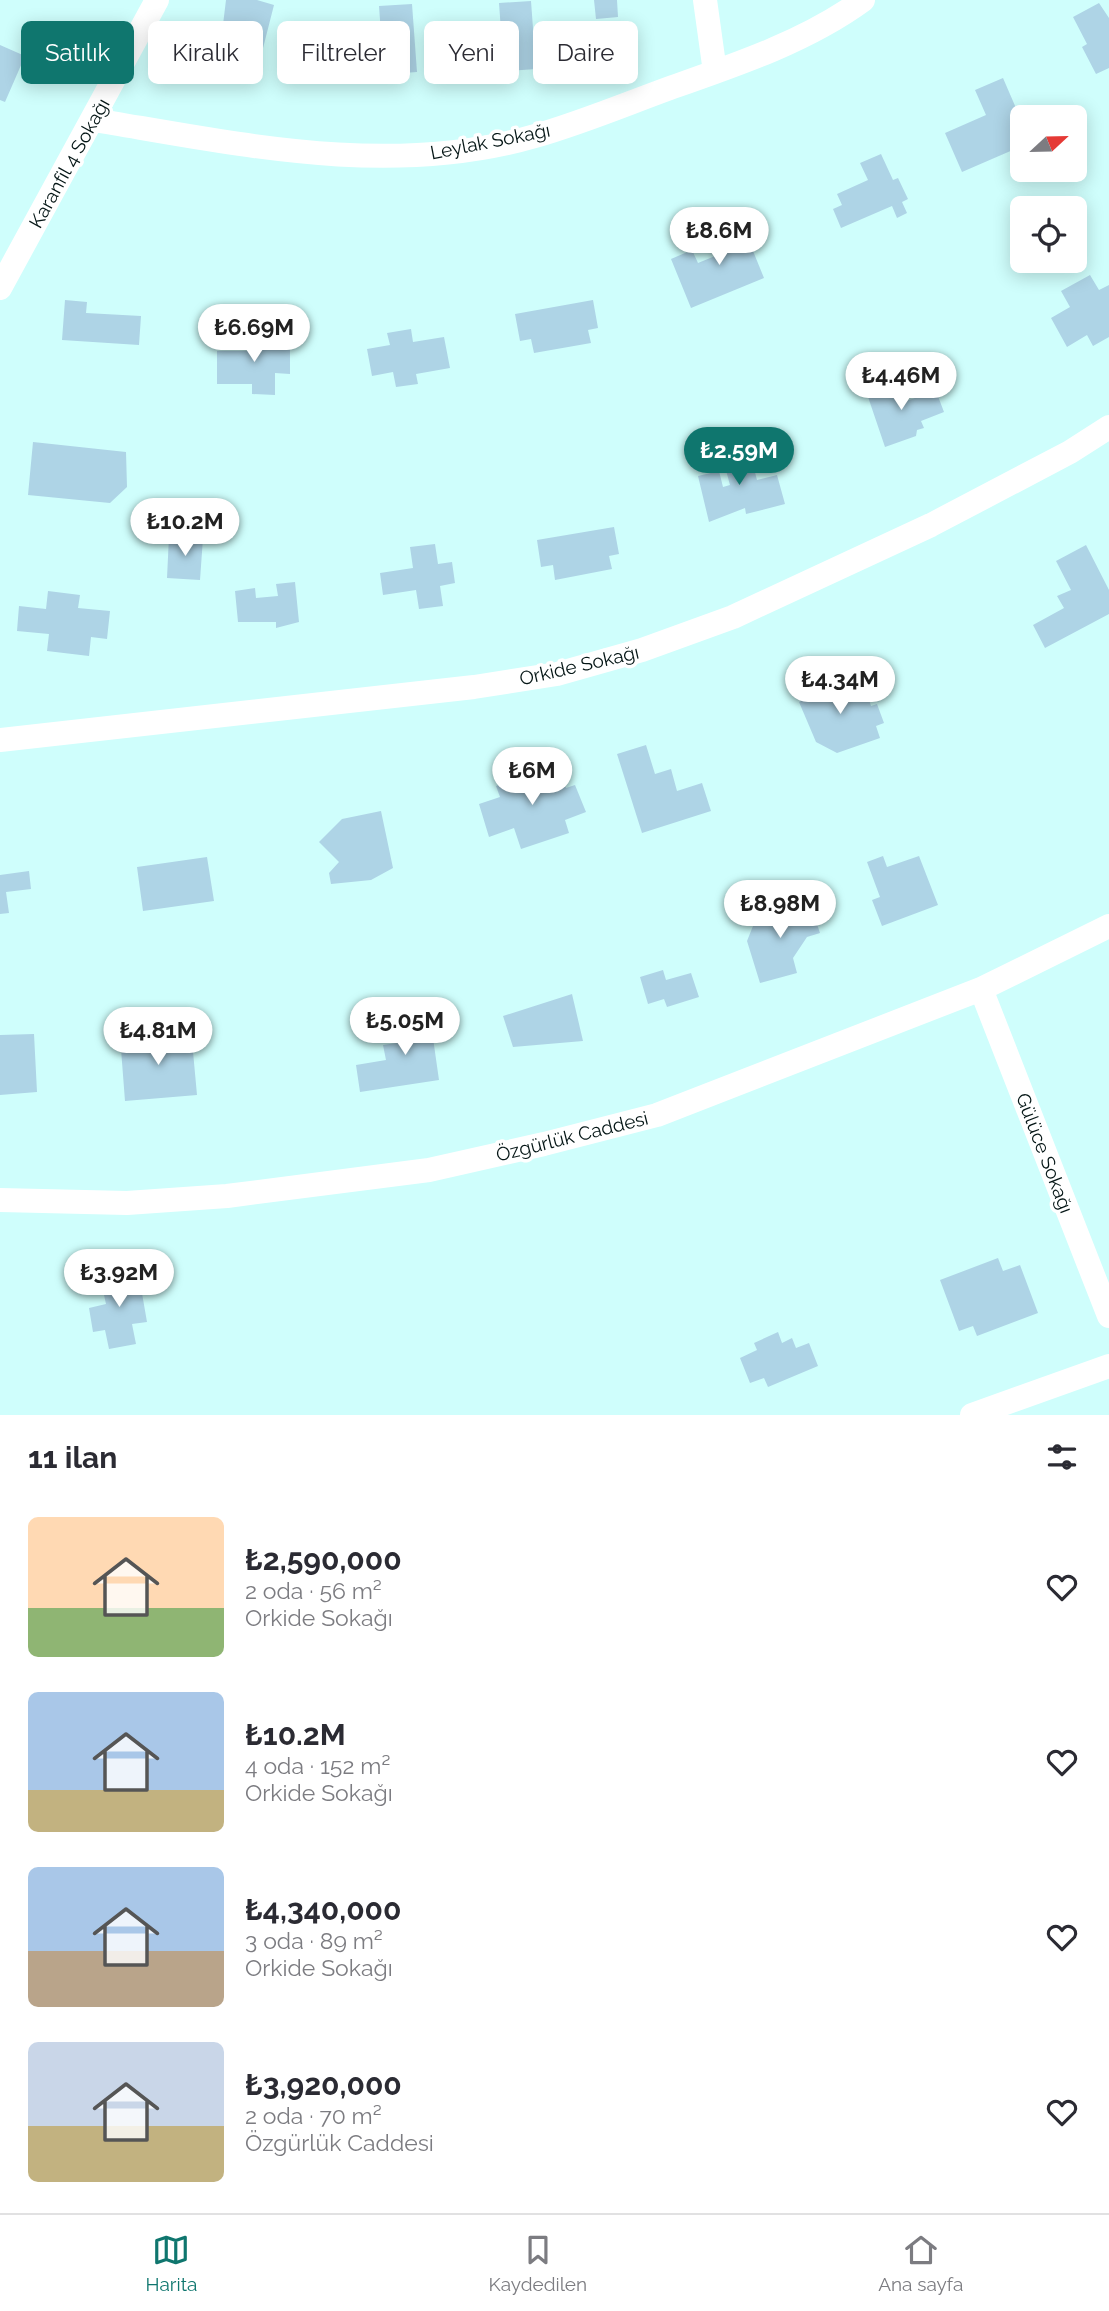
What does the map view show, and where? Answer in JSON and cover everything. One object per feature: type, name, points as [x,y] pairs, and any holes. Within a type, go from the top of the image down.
[{"type":"street","name":"Karanfil 4 Sokağı","points":[[0,288],[94,120],[157,0]]},
{"type":"street","points":[[705,0],[715,72]]},
{"type":"street","name":"Leylak Sokağı","points":[[94,120],[229,142],[337,155],[412,155],[466,150],[535,136],[715,72],[795,39],[863,0]]},
{"type":"street","name":"Orkide Sokağı","points":[[0,740],[474,687],[557,674],[630,654],[733,617],[815,580],[931,525],[1070,452],[1109,427]]},
{"type":"street","name":"Özgürlük Caddesi","points":[[0,1200],[140,1202],[227,1196],[429,1170],[657,1115],[981,989],[1109,926]]},
{"type":"street","name":"Gülüce Sokağı","points":[[981,989],[1109,1316]]},
{"type":"street","points":[[972,1415],[1109,1366]]},
{"type":"building","points":[[226,0],[257,0],[274,5],[263,48],[263,21],[223,21]]},
{"type":"building","points":[[594,0],[617,0],[618,17],[596,19]]},
{"type":"building","points":[[531,1],[533,69],[519,70],[519,21],[500,21],[499,3]]},
{"type":"building","points":[[1099,3],[1109,18],[1109,68],[1096,74],[1082,47],[1087,44],[1073,17]]},
{"type":"building","points":[[412,4],[417,72],[410,73],[410,21],[380,21],[379,6]]},
{"type":"building","points":[[0,45],[21,54],[21,65],[5,102],[0,100]]},
{"type":"building","points":[[1003,78],[1015,105],[1010,105],[1010,151],[962,172],[945,133],[986,115],[975,90]]},
{"type":"building","points":[[881,154],[893,180],[898,178],[908,199],[902,202],[907,213],[897,218],[892,206],[841,228],[833,209],[842,205],[837,194],[868,180],[860,163]]},
{"type":"building","points":[[740,219],[764,278],[691,308],[671,259],[692,250],[698,263],[720,254],[710,231]]},
{"type":"building","points":[[1090,275],[1099,290],[1109,285],[1109,337],[1093,346],[1087,335],[1067,347],[1051,318],[1070,307],[1061,291]]},
{"type":"building","points":[[65,300],[87,302],[86,313],[141,316],[139,345],[62,340]]},
{"type":"building","points":[[593,300],[598,328],[588,330],[591,343],[534,353],[531,339],[520,341],[515,314]]},
{"type":"building","points":[[252,329],[274,329],[274,350],[290,350],[290,374],[275,373],[275,395],[252,394],[252,384],[217,384],[217,351],[252,351]]},
{"type":"building","points":[[411,329],[413,342],[444,337],[450,368],[416,374],[418,384],[396,387],[393,372],[372,376],[367,349],[390,345],[387,333]]},
{"type":"building","points":[[896,381],[903,402],[936,391],[944,412],[921,421],[924,428],[917,430],[916,436],[885,447],[866,391]]},
{"type":"building","points":[[33,442],[126,452],[127,487],[110,503],[28,495]]},
{"type":"building","points":[[748,445],[757,480],[777,475],[785,504],[746,514],[745,508],[709,522],[698,476],[719,471],[723,487],[730,485],[721,452]]},
{"type":"building","points":[[614,527],[619,554],[609,556],[612,569],[555,580],[553,565],[541,567],[537,540]]},
{"type":"building","points":[[169,536],[203,538],[200,580],[167,578]]},
{"type":"building","points":[[435,544],[438,564],[452,562],[455,583],[440,586],[443,606],[419,609],[416,590],[383,595],[380,573],[413,568],[410,547]]},
{"type":"building","points":[[1086,545],[1109,590],[1109,614],[1045,648],[1033,625],[1064,608],[1057,596],[1071,590],[1056,561]]},
{"type":"building","points":[[295,582],[299,622],[276,628],[276,622],[238,622],[235,591],[255,588],[256,598],[278,596],[276,584]]},
{"type":"building","points":[[48,591],[80,595],[78,608],[110,611],[107,639],[91,637],[89,656],[47,651],[49,634],[17,631],[19,606],[46,609]]},
{"type":"building","points":[[826,679],[830,685],[840,679],[846,689],[859,696],[867,693],[871,706],[877,704],[884,723],[876,726],[880,738],[837,753],[816,742],[799,702],[810,697],[806,685]]},
{"type":"building","points":[[646,745],[655,774],[671,769],[677,791],[702,783],[711,811],[642,833],[617,754]]},
{"type":"building","points":[[533,766],[538,777],[558,768],[566,788],[575,785],[586,812],[565,820],[569,833],[521,849],[514,828],[489,837],[479,804],[500,797],[496,786],[510,782],[507,774]]},
{"type":"building","points":[[381,811],[393,868],[371,880],[331,884],[329,873],[339,862],[319,842],[342,819]]},
{"type":"building","points":[[883,856],[887,867],[919,856],[938,905],[882,926],[872,900],[880,897],[867,862]]},
{"type":"building","points":[[207,857],[214,901],[143,911],[137,867]]},
{"type":"building","points":[[29,871],[31,889],[6,892],[9,913],[0,914],[0,875]]},
{"type":"building","points":[[799,900],[804,915],[813,912],[820,933],[807,937],[793,958],[797,973],[760,983],[747,941],[757,916]]},
{"type":"building","points":[[663,970],[666,980],[691,973],[699,997],[667,1007],[664,999],[648,1004],[640,977]]},
{"type":"building","points":[[572,994],[583,1041],[513,1047],[503,1016]]},
{"type":"building","points":[[428,1003],[439,1080],[360,1092],[356,1065],[386,1060],[383,1045],[410,1041],[405,1007]]},
{"type":"building","points":[[191,1030],[197,1095],[125,1101],[120,1036],[145,1034],[146,1046],[167,1044],[166,1032]]},
{"type":"building","points":[[34,1034],[37,1092],[0,1095],[0,1035]]},
{"type":"building","points":[[998,1258],[1003,1271],[1020,1265],[1038,1313],[977,1336],[973,1326],[959,1331],[940,1280]]},
{"type":"building","points":[[118,1269],[120,1280],[139,1276],[147,1322],[132,1324],[136,1344],[109,1349],[105,1330],[93,1332],[89,1308],[106,1304],[99,1272]]},
{"type":"building","points":[[778,1332],[782,1343],[792,1338],[796,1348],[809,1343],[818,1366],[768,1387],[764,1378],[750,1383],[740,1358],[757,1350],[754,1343]]}]
